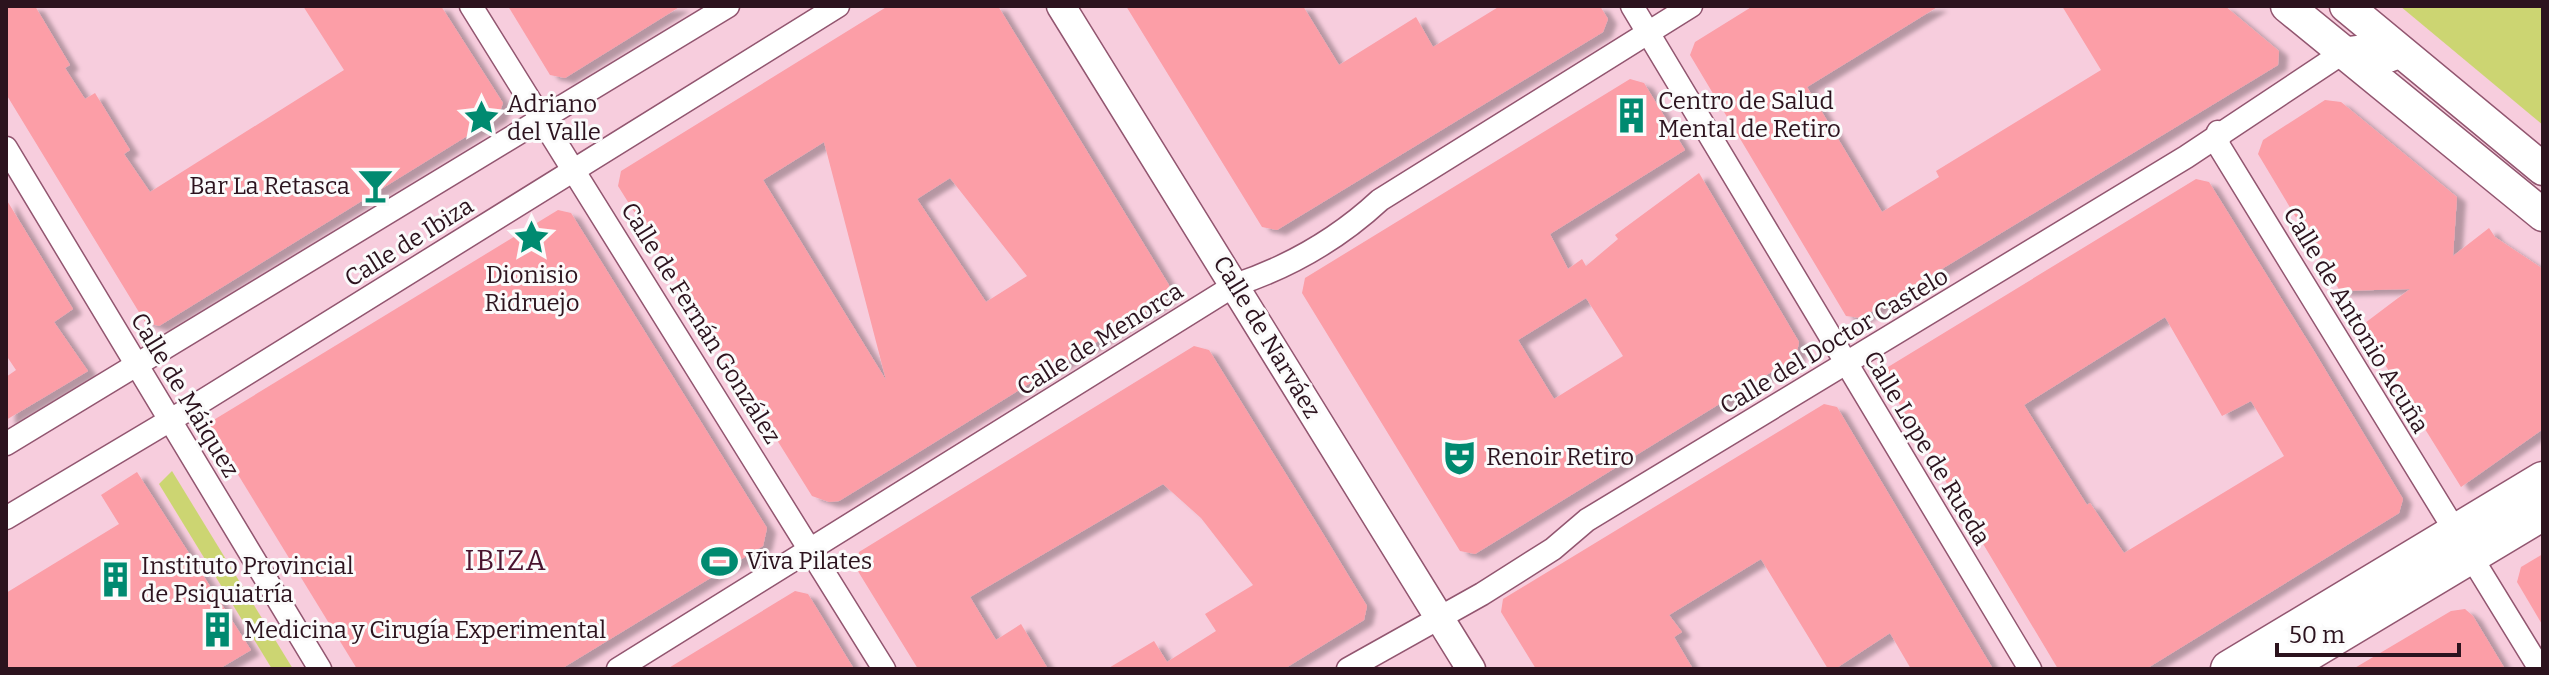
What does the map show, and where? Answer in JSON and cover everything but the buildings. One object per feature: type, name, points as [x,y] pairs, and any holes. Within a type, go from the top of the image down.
[{"type":"main road","points":[[2287,6],[2543,215]]},
{"type":"main road","points":[[2346,6],[2543,169]]},
{"type":"main road","points":[[2281,669],[2462,543],[2543,480]]},
{"type":"main road","points":[[2229,669],[2462,543],[2543,512]]},
{"type":"street","name":"Calle de Fernán González","points":[[471,6],[813,549],[884,669]]},
{"type":"street","name":"Calle de Ibiza","points":[[6,444],[728,6]]},
{"type":"street","name":"Calle de Ibiza","points":[[6,518],[170,421],[838,6]]},
{"type":"street","name":"Calle de Narváez","points":[[1061,6],[1471,669]]},
{"type":"street","name":"Calle Lope de Rueda","points":[[1632,6],[2030,669]]},
{"type":"street","name":"Calle de Menorca","points":[[618,669],[1235,285],[1280,270],[1356,223],[1380,200],[1691,6]]},
{"type":"street","points":[[2343,53],[2359,44],[2372,45],[2436,94],[2483,120]]},
{"type":"street","name":"Calle del Doctor Castelo","points":[[1348,669],[1553,549],[1587,520],[2186,157],[2218,132],[2343,53]]},
{"type":"street","name":"Calle de Antonio Acuña","points":[[2218,132],[2219,146],[2540,669]]},
{"type":"street","name":"Calle de Máiquez","points":[[6,148],[320,669]]},
{"type":"green space","points":[[2400,6],[2543,6],[2543,125]]},
{"type":"green space","points":[[172,471],[293,669],[272,669],[159,484]]},
{"type":"place","name":"Centro de Salud Mental de Retiro","points":[[1632,115]]},
{"type":"place","name":"Adriano del Valle","points":[[481,118]]},
{"type":"place","name":"Bar La Retasca","points":[[376,186]]},
{"type":"place","name":"Dionisio Ridruejo","points":[[532,238]]},
{"type":"place","name":"Renoir Retiro","points":[[1460,457]]},
{"type":"place","name":"Viva Pilates","points":[[720,561]]},
{"type":"place","name":"Instituto Provincial de Psiquiatría","points":[[115,580]]},
{"type":"place","name":"Medicina y Cirugía Experimental","points":[[218,630]]},
{"type":"district","name":"IBIZA","points":[[506,560]]}]
